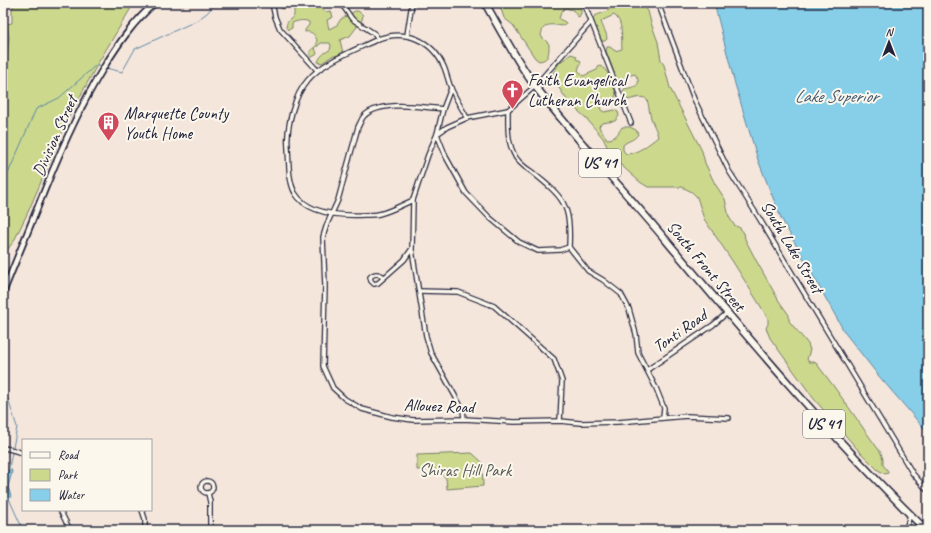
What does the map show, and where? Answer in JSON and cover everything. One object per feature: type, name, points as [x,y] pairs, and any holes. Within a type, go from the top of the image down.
[{"type":"highway","name":"South Front Street","points":[[485,3],[513,53],[535,86],[576,135],[810,408],[926,530]]},
{"type":"street","name":"Division Street","points":[[3,293],[60,153],[85,99],[136,20],[155,3]]},
{"type":"street","points":[[272,3],[275,17],[280,29],[317,70]]},
{"type":"street","points":[[341,3],[352,19],[375,34],[378,39]]},
{"type":"street","points":[[407,35],[412,3]]},
{"type":"street","points":[[584,3],[631,123]]},
{"type":"street","name":"South Lake Street","points":[[658,3],[694,100],[729,171],[759,218],[913,474],[928,491]]},
{"type":"street","points":[[437,134],[456,122],[467,118],[508,110],[535,86],[591,22]]},
{"type":"street","points":[[413,200],[378,215],[349,216],[332,214],[314,208],[299,198],[292,184],[287,136],[298,95],[303,86],[317,70],[378,39],[391,35],[407,35],[423,42],[436,55],[445,68],[451,88],[467,118]]},
{"type":"street","points":[[451,88],[443,109],[437,134],[428,155],[413,200],[412,250],[426,336],[431,353],[463,410],[464,419]]},
{"type":"street","name":"Allouez Road","points":[[443,109],[418,106],[385,107],[374,110],[363,117],[358,127],[338,200],[323,237],[325,286],[323,366],[332,388],[345,399],[362,409],[392,417],[413,420],[464,419],[514,422],[560,421],[580,423],[618,422],[687,416],[729,418]]},
{"type":"street","points":[[508,110],[508,138],[512,152],[517,160],[553,189],[565,205],[570,230],[569,247],[588,271],[621,294],[629,309],[636,334],[638,353],[664,408],[663,418]]},
{"type":"street","points":[[437,134],[446,157],[466,194],[489,217],[519,242],[538,251],[560,250],[569,247]]},
{"type":"street","points":[[385,277],[404,260],[412,250]]},
{"type":"street","points":[[419,291],[458,292],[494,306],[554,359],[562,381],[560,421]]},
{"type":"street","name":"Tonti Road","points":[[647,370],[713,325],[727,313]]},
{"type":"street","points":[[3,448],[22,453]]},
{"type":"street","points":[[208,493],[210,502],[210,530]]},
{"type":"street","points":[[60,511],[69,528],[72,530]]},
{"type":"street","points":[[142,511],[145,519],[145,530]]},
{"type":"street","points":[[906,530],[910,514]]},
{"type":"green space","points":[[16,3],[134,3],[98,63],[68,119],[14,241],[7,250],[3,250],[3,80],[9,38],[7,24],[12,23],[12,8]]},
{"type":"green space","points":[[279,3],[320,3],[323,10],[326,12],[331,11],[333,17],[327,20],[329,29],[337,25],[341,19],[355,11],[358,11],[363,15],[362,20],[350,36],[340,40],[343,53],[340,56],[332,56],[322,63],[318,62],[323,54],[330,50],[330,43],[321,43],[315,49],[317,53],[316,55],[312,57],[310,56],[310,51],[317,45],[317,42],[313,33],[305,32],[309,22],[303,20],[292,23],[292,28],[288,30],[286,25],[294,16],[294,9],[290,6],[282,9],[278,5]]},
{"type":"green space","points":[[499,3],[581,3],[581,13],[579,17],[573,10],[565,8],[561,12],[559,19],[566,24],[563,26],[549,25],[544,28],[541,36],[549,44],[548,54],[547,58],[539,61],[535,58],[513,25],[504,18]]},
{"type":"green space","points":[[610,3],[641,3],[648,11],[670,88],[702,151],[705,163],[715,184],[725,199],[729,217],[734,225],[740,228],[744,233],[745,239],[757,262],[779,301],[789,315],[789,321],[808,344],[810,350],[807,359],[809,362],[816,363],[841,396],[881,453],[883,465],[888,473],[885,474],[878,470],[859,451],[814,399],[770,338],[766,328],[768,318],[704,219],[697,197],[692,192],[682,187],[648,187],[640,182],[612,157],[603,138],[585,117],[569,103],[552,80],[551,77],[559,63],[571,54],[577,56],[577,60],[580,60],[581,62],[578,70],[583,76],[597,70],[599,66],[602,67],[608,73],[616,95],[614,99],[602,100],[599,103],[601,110],[604,112],[615,110],[618,112],[619,116],[615,121],[602,123],[599,126],[600,130],[607,139],[616,136],[622,127],[630,127],[636,130],[638,134],[623,145],[623,150],[626,154],[630,154],[639,150],[658,137],[651,118],[647,100],[641,97],[628,100],[623,94],[624,89],[637,85],[638,81],[635,74],[627,76],[620,81],[616,78],[606,51],[607,47],[610,47],[615,51],[622,49],[621,26],[619,21],[614,15],[601,21],[607,36],[605,41],[601,41],[593,24],[593,18],[596,15],[609,10]]},
{"type":"green space","name":"Shiras Hill Park","points":[[472,453],[482,462],[483,486],[447,489],[446,478],[435,469],[417,470],[417,455]]},
{"type":"water","name":"Lake Superior","points":[[714,3],[928,3],[928,433],[878,375],[845,333],[781,218],[758,160],[735,84]]},
{"type":"water","points":[[11,469],[12,472],[8,487],[11,496],[6,504],[3,505],[3,477]]},
{"type":"waterway","points":[[106,68],[122,72],[135,49],[196,21],[207,13],[216,3]]},
{"type":"waterway","points":[[3,209],[6,204],[7,176],[36,109],[59,98],[96,65],[101,66]]},
{"type":"waterway","points":[[3,389],[6,393],[17,427],[8,473]]},
{"type":"waterway","points":[[9,498],[23,530]]},
{"type":"place","name":"Faith Evangelical Lutheran Church","points":[[513,110]]},
{"type":"place","name":"Marquette County Youth Home","points":[[109,142]]}]
